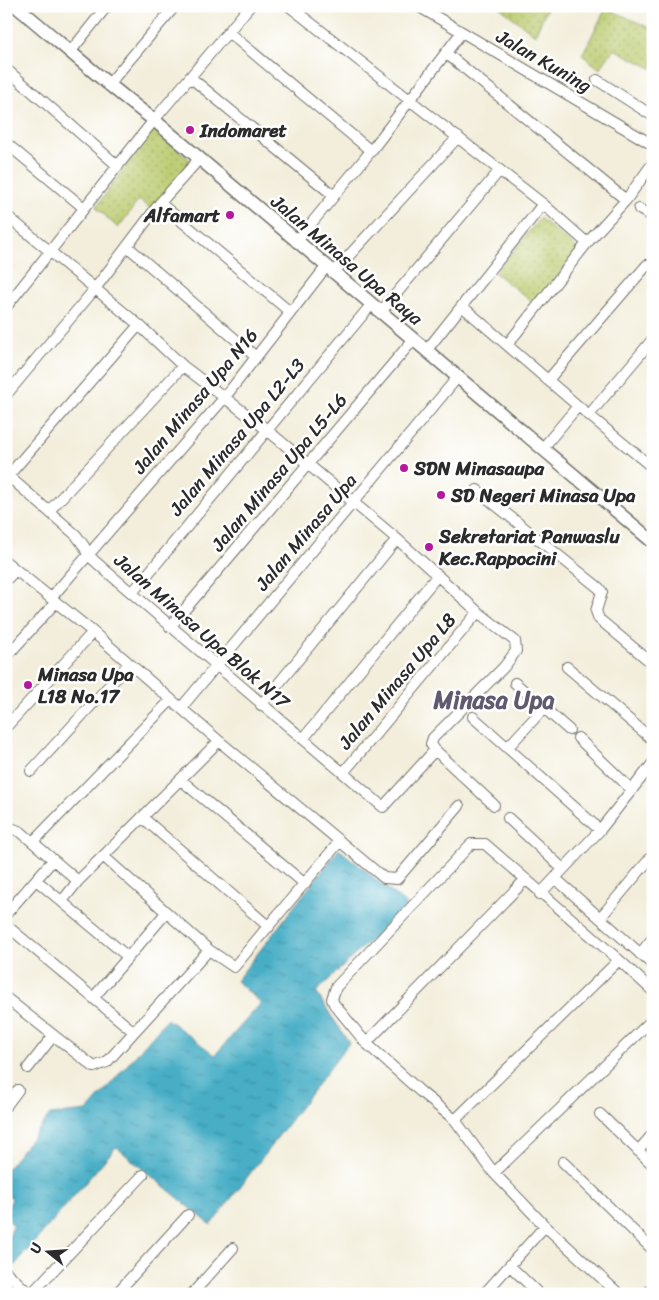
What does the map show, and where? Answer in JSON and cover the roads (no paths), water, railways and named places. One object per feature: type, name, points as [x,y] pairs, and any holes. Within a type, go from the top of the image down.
[{"type":"street","name":"Jalan Minasa Upa Raya","points":[[16,6],[71,51],[108,85],[200,158],[296,242],[653,542]]},
{"type":"street","points":[[71,51],[107,6]]},
{"type":"street","points":[[108,85],[174,6]]},
{"type":"street","points":[[6,307],[154,120],[250,6]]},
{"type":"street","points":[[289,6],[410,98],[543,204],[587,243]]},
{"type":"street","name":"Jalan Kuning","points":[[418,6],[461,34],[653,145]]},
{"type":"street","points":[[228,32],[370,151]]},
{"type":"street","points":[[296,242],[461,34]]},
{"type":"street","points":[[447,54],[626,200]]},
{"type":"street","points":[[6,69],[118,166]]},
{"type":"street","points":[[190,77],[333,195]]},
{"type":"street","points":[[597,80],[653,116]]},
{"type":"street","name":"Jalan Minasa Upa N16","points":[[6,657],[54,600],[88,555],[225,397],[290,312],[458,138]]},
{"type":"street","points":[[6,143],[84,208]]},
{"type":"street","points":[[6,395],[128,248],[160,203],[200,158]]},
{"type":"street","points":[[507,346],[587,243],[626,200],[653,163]]},
{"type":"street","name":"Jalan Minasa Upa L2-L3","points":[[132,593],[266,429],[500,170]]},
{"type":"street","points":[[160,203],[290,312]]},
{"type":"street","points":[[426,351],[463,307],[543,204]]},
{"type":"street","points":[[640,209],[653,217]]},
{"type":"street","points":[[6,215],[138,325],[183,366],[266,429],[397,539],[478,612],[515,641],[516,651],[504,667],[433,738],[431,744],[435,750],[494,805]]},
{"type":"street","points":[[128,248],[256,357]]},
{"type":"street","points":[[548,380],[646,265]]},
{"type":"street","points":[[463,307],[653,468]]},
{"type":"street","points":[[7,475],[138,325]]},
{"type":"street","points":[[589,415],[653,339]]},
{"type":"street","name":"Jalan Minasa Upa L5-L6","points":[[170,627],[413,340]]},
{"type":"street","points":[[49,511],[183,366]]},
{"type":"street","name":"Jalan Minasa Upa","points":[[181,708],[458,378]]},
{"type":"street","points":[[542,449],[578,406]]},
{"type":"street","name":"Jalan Minasa Upa Blok N17","points":[[7,475],[76,536],[88,555],[261,705],[383,807],[435,750]]},
{"type":"street","points":[[477,490],[599,588],[602,592],[596,611],[599,619],[653,664]]},
{"type":"street","points":[[261,705],[397,539]]},
{"type":"street","points":[[6,562],[93,632],[219,741],[384,878],[394,880],[459,806]]},
{"type":"street","points":[[6,580],[16,570]]},
{"type":"street","points":[[302,739],[438,575]]},
{"type":"street","name":"Jalan Minasa Upa L8","points":[[343,773],[478,612]]},
{"type":"street","points":[[6,727],[93,632]]},
{"type":"street","points":[[31,772],[129,664]]},
{"type":"street","points":[[567,667],[653,740]]},
{"type":"street","points":[[515,684],[541,711],[569,730]]},
{"type":"street","points":[[33,842],[171,700]]},
{"type":"street","points":[[508,747],[541,711]]},
{"type":"street","points":[[473,717],[600,830]]},
{"type":"street","points":[[578,738],[632,790]]},
{"type":"street","points":[[63,900],[78,881],[219,741]]},
{"type":"street","points":[[540,894],[600,830],[653,764]]},
{"type":"street","points":[[181,780],[305,884]]},
{"type":"street","points":[[142,817],[269,926]]},
{"type":"street","points":[[508,818],[563,869]]},
{"type":"street","points":[[6,830],[19,830],[78,881]]},
{"type":"street","points":[[103,856],[209,950],[234,967],[340,841]]},
{"type":"street","points":[[619,1294],[545,1226],[494,1174],[455,1120],[366,1043],[332,999],[336,987],[471,844],[485,844],[653,991]]},
{"type":"street","points":[[600,918],[653,855]]},
{"type":"street","points":[[6,914],[53,860]]},
{"type":"street","points":[[556,879],[653,965]]},
{"type":"street","points":[[36,880],[63,900],[128,957]]},
{"type":"street","points":[[366,1043],[525,880]]},
{"type":"street","points":[[94,997],[166,913]]},
{"type":"street","points":[[6,925],[134,1032]]},
{"type":"street","points":[[640,954],[653,938]]},
{"type":"street","points":[[6,998],[94,1067],[107,1062],[209,950]]},
{"type":"street","points":[[455,1120],[619,960]]},
{"type":"street","points":[[494,1174],[653,1019]]},
{"type":"street","points":[[28,1068],[53,1036]]},
{"type":"street","points":[[7,1103],[18,1090]]},
{"type":"street","points":[[600,1114],[653,1165]]},
{"type":"street","points":[[638,1150],[653,1134]]},
{"type":"street","points":[[562,1162],[653,1250]]},
{"type":"street","points":[[6,1272],[31,1294],[143,1175]]},
{"type":"street","points":[[116,1294],[188,1215]]},
{"type":"street","points":[[484,1294],[545,1226]]},
{"type":"street","points":[[192,1294],[233,1248]]},
{"type":"street","points":[[510,1266],[539,1294]]},
{"type":"street","points":[[646,1294],[653,1287]]},
{"type":"water","points":[[339,849],[407,905],[316,992],[349,1043],[211,1225],[116,1147],[14,1266],[6,1246],[14,1225],[6,1219],[6,1211],[12,1199],[6,1193],[6,1170],[50,1115],[87,1111],[167,1019],[215,1055],[261,1003],[236,981]]},
{"type":"place","name":"Indomaret","points":[[190,130]]},
{"type":"place","name":"Alfamart","points":[[230,215]]},
{"type":"place","name":"SDN Minasaupa","points":[[404,468]]},
{"type":"place","name":"SD Negeri Minasa Upa","points":[[441,495]]},
{"type":"place","name":"Sekretariat Panwaslu Kec.Rappocini","points":[[429,547]]},
{"type":"place","name":"Minasa Upa L18 No.17","points":[[28,685]]},
{"type":"district","name":"Minasa Upa","points":[[494,700]]}]
